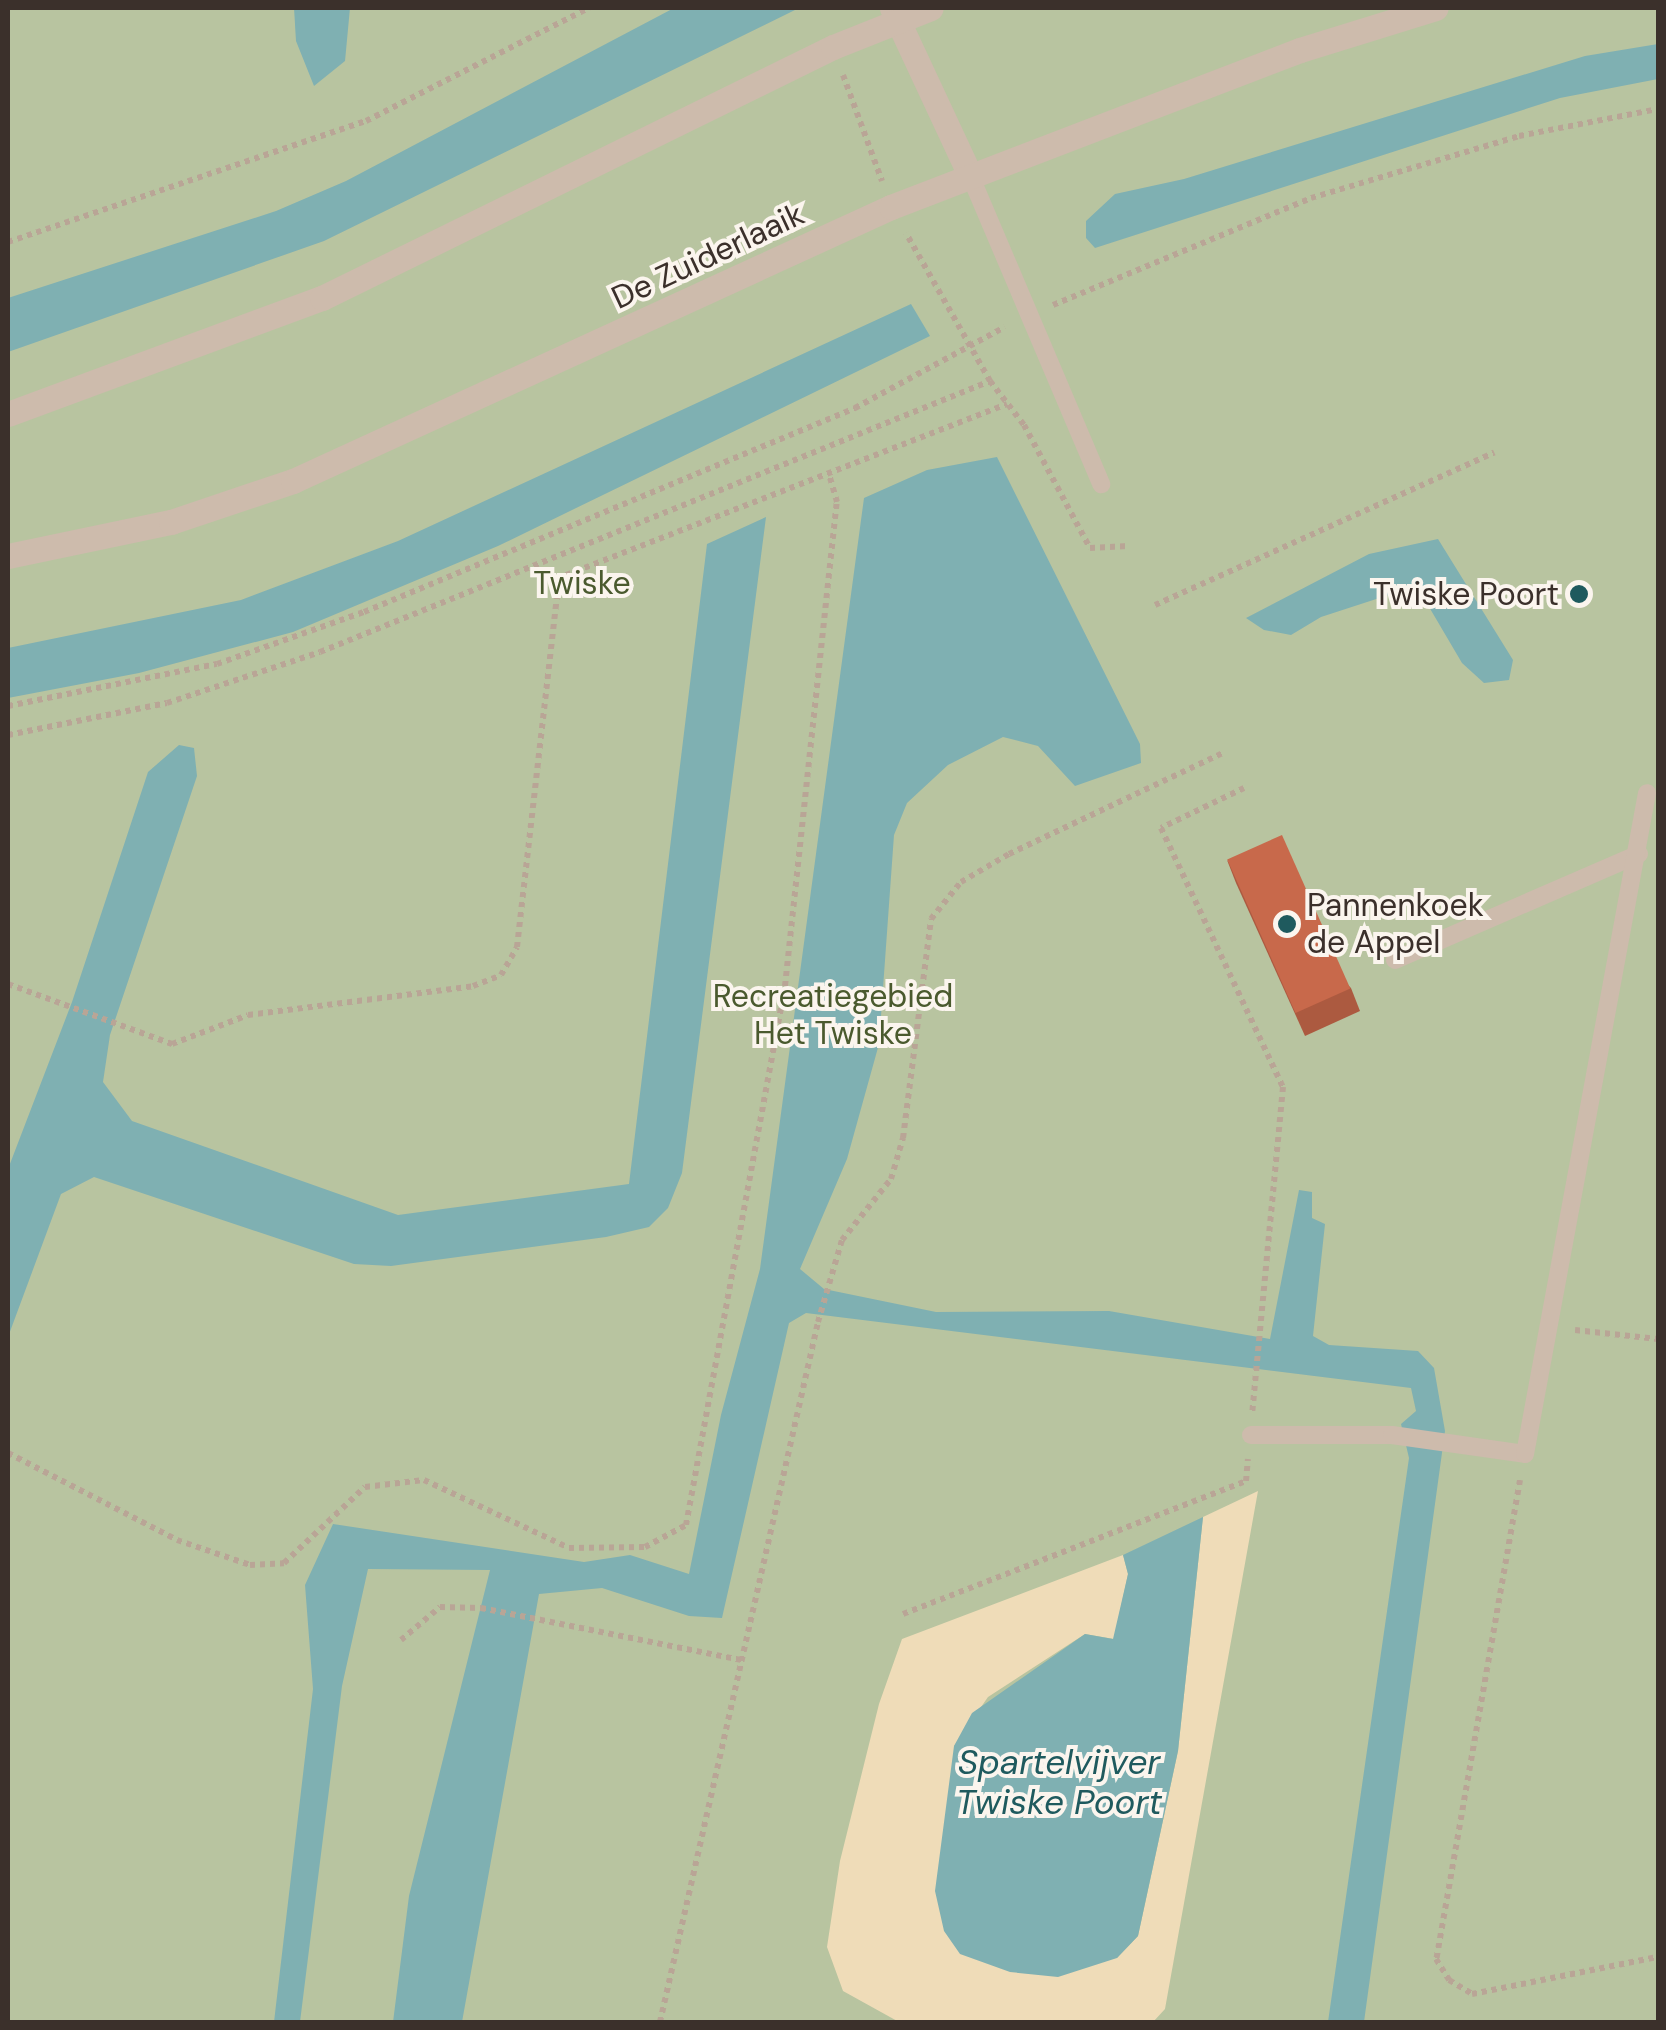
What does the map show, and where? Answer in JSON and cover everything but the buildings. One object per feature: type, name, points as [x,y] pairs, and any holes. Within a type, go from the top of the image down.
[{"type":"street","points":[[8,414],[322,298],[894,14],[931,8]]},
{"type":"street","name":"De Zuiderlaaik","points":[[8,556],[171,522],[293,481],[891,207],[1300,50],[1436,8]]},
{"type":"street","points":[[894,14],[970,175]]},
{"type":"lane","points":[[970,175],[1101,484]]},
{"type":"lane","points":[[1250,1434],[1392,1435],[1525,1454],[1639,854],[1647,793]]},
{"type":"lane","points":[[1395,960],[1639,854]]},
{"type":"path","points":[[8,242],[366,121],[590,8]]},
{"type":"path","points":[[833,47],[891,207],[968,344],[1008,404],[1090,548],[1128,546]]},
{"type":"path","points":[[8,706],[216,664],[364,612],[855,408],[968,344],[1028,316],[1311,198],[1519,136],[1658,109]]},
{"type":"path","points":[[8,735],[167,703],[320,652],[990,380]]},
{"type":"path","points":[[8,984],[60,1008],[172,1044],[266,1011],[474,986],[501,976],[517,947],[556,595],[566,575],[830,477],[1008,404]]},
{"type":"path","points":[[1155,605],[1494,453]]},
{"type":"path","points":[[8,1453],[177,1540],[250,1566],[284,1563],[365,1487],[424,1480],[570,1548],[645,1547],[686,1525],[785,986],[837,502],[830,477]]},
{"type":"path","points":[[660,2022],[818,1322],[842,1240],[891,1179],[904,1138],[931,919],[962,882],[1009,854],[1225,752]]},
{"type":"path","points":[[1244,788],[1162,828],[1282,1087],[1253,1390]]},
{"type":"path","points":[[1549,1327],[1658,1339]]},
{"type":"path","points":[[903,1614],[1246,1481],[1250,1434]]},
{"type":"path","points":[[1525,1454],[1436,1959],[1448,1980],[1472,1994],[1658,1956]]},
{"type":"path","points":[[401,1640],[440,1607],[480,1608],[742,1660]]},
{"type":"green space","name":"Twiske","points":[[8,8],[1658,8],[1658,2022],[8,2022]]},
{"type":"sand","name":"Spartelvijver Twiske Poort","points":[[1258,1491],[1165,2009],[1153,2022],[899,2022],[843,1991],[827,1947],[840,1861],[879,1704],[902,1639],[1123,1555],[1128,1574],[1114,1639],[1085,1634],[988,1697],[954,1746],[1117,1958],[1138,1936],[1178,1751],[1203,1517]]},
{"type":"water","points":[[294,8],[350,8],[345,61],[314,86],[296,41]]},
{"type":"water","points":[[674,8],[795,10],[324,241],[8,352],[8,298],[276,211],[346,181]]},
{"type":"water","points":[[1658,44],[1658,79],[1560,98],[1095,248],[1086,238],[1086,221],[1115,194],[1184,179],[1585,56]]},
{"type":"water","points":[[911,304],[930,336],[498,546],[293,632],[139,673],[8,698],[8,648],[241,600],[398,541]]},
{"type":"water","points":[[997,457],[1140,744],[1141,763],[1075,786],[1038,746],[1003,737],[948,765],[907,803],[894,835],[879,1044],[847,1159],[800,1269],[824,1289],[936,1312],[1109,1311],[1270,1339],[1299,1190],[1312,1192],[1312,1218],[1325,1224],[1313,1336],[1329,1345],[1418,1351],[1434,1368],[1445,1431],[1364,2022],[1328,2022],[1409,1458],[1401,1424],[1416,1411],[1411,1388],[806,1313],[789,1323],[722,1618],[689,1616],[602,1588],[539,1594],[462,2022],[393,2022],[409,1896],[490,1570],[368,1569],[342,1686],[300,2022],[274,2022],[313,1689],[305,1585],[333,1524],[584,1562],[630,1555],[689,1574],[721,1415],[760,1269],[864,498],[927,470]]},
{"type":"water","points":[[766,517],[682,1173],[668,1208],[649,1227],[606,1237],[391,1266],[354,1264],[94,1177],[61,1194],[8,1337],[8,1169],[72,1002],[148,772],[179,745],[194,748],[197,776],[110,1035],[103,1082],[132,1121],[398,1215],[629,1184],[707,544]]},
{"type":"water","points":[[1438,539],[1513,660],[1509,680],[1484,683],[1462,663],[1422,595],[1407,589],[1321,617],[1291,635],[1264,630],[1246,618],[1369,554]]},
{"type":"water","name":"Spartelvijver Twiske Poort","points":[[1203,1517],[1178,1751],[1138,1936],[1117,1958],[1058,1977],[1010,1972],[960,1954],[944,1931],[935,1891],[954,1746],[972,1713],[1085,1634],[1113,1639],[1128,1574],[1123,1555]]},
{"type":"place","name":"Twiske Poort","points":[[1579,594]]},
{"type":"place","name":"Pannenkoek de Appel","points":[[1287,924]]},
{"type":"park label","name":"Recreatiegebied Het Twiske","points":[[833,1016]]}]
